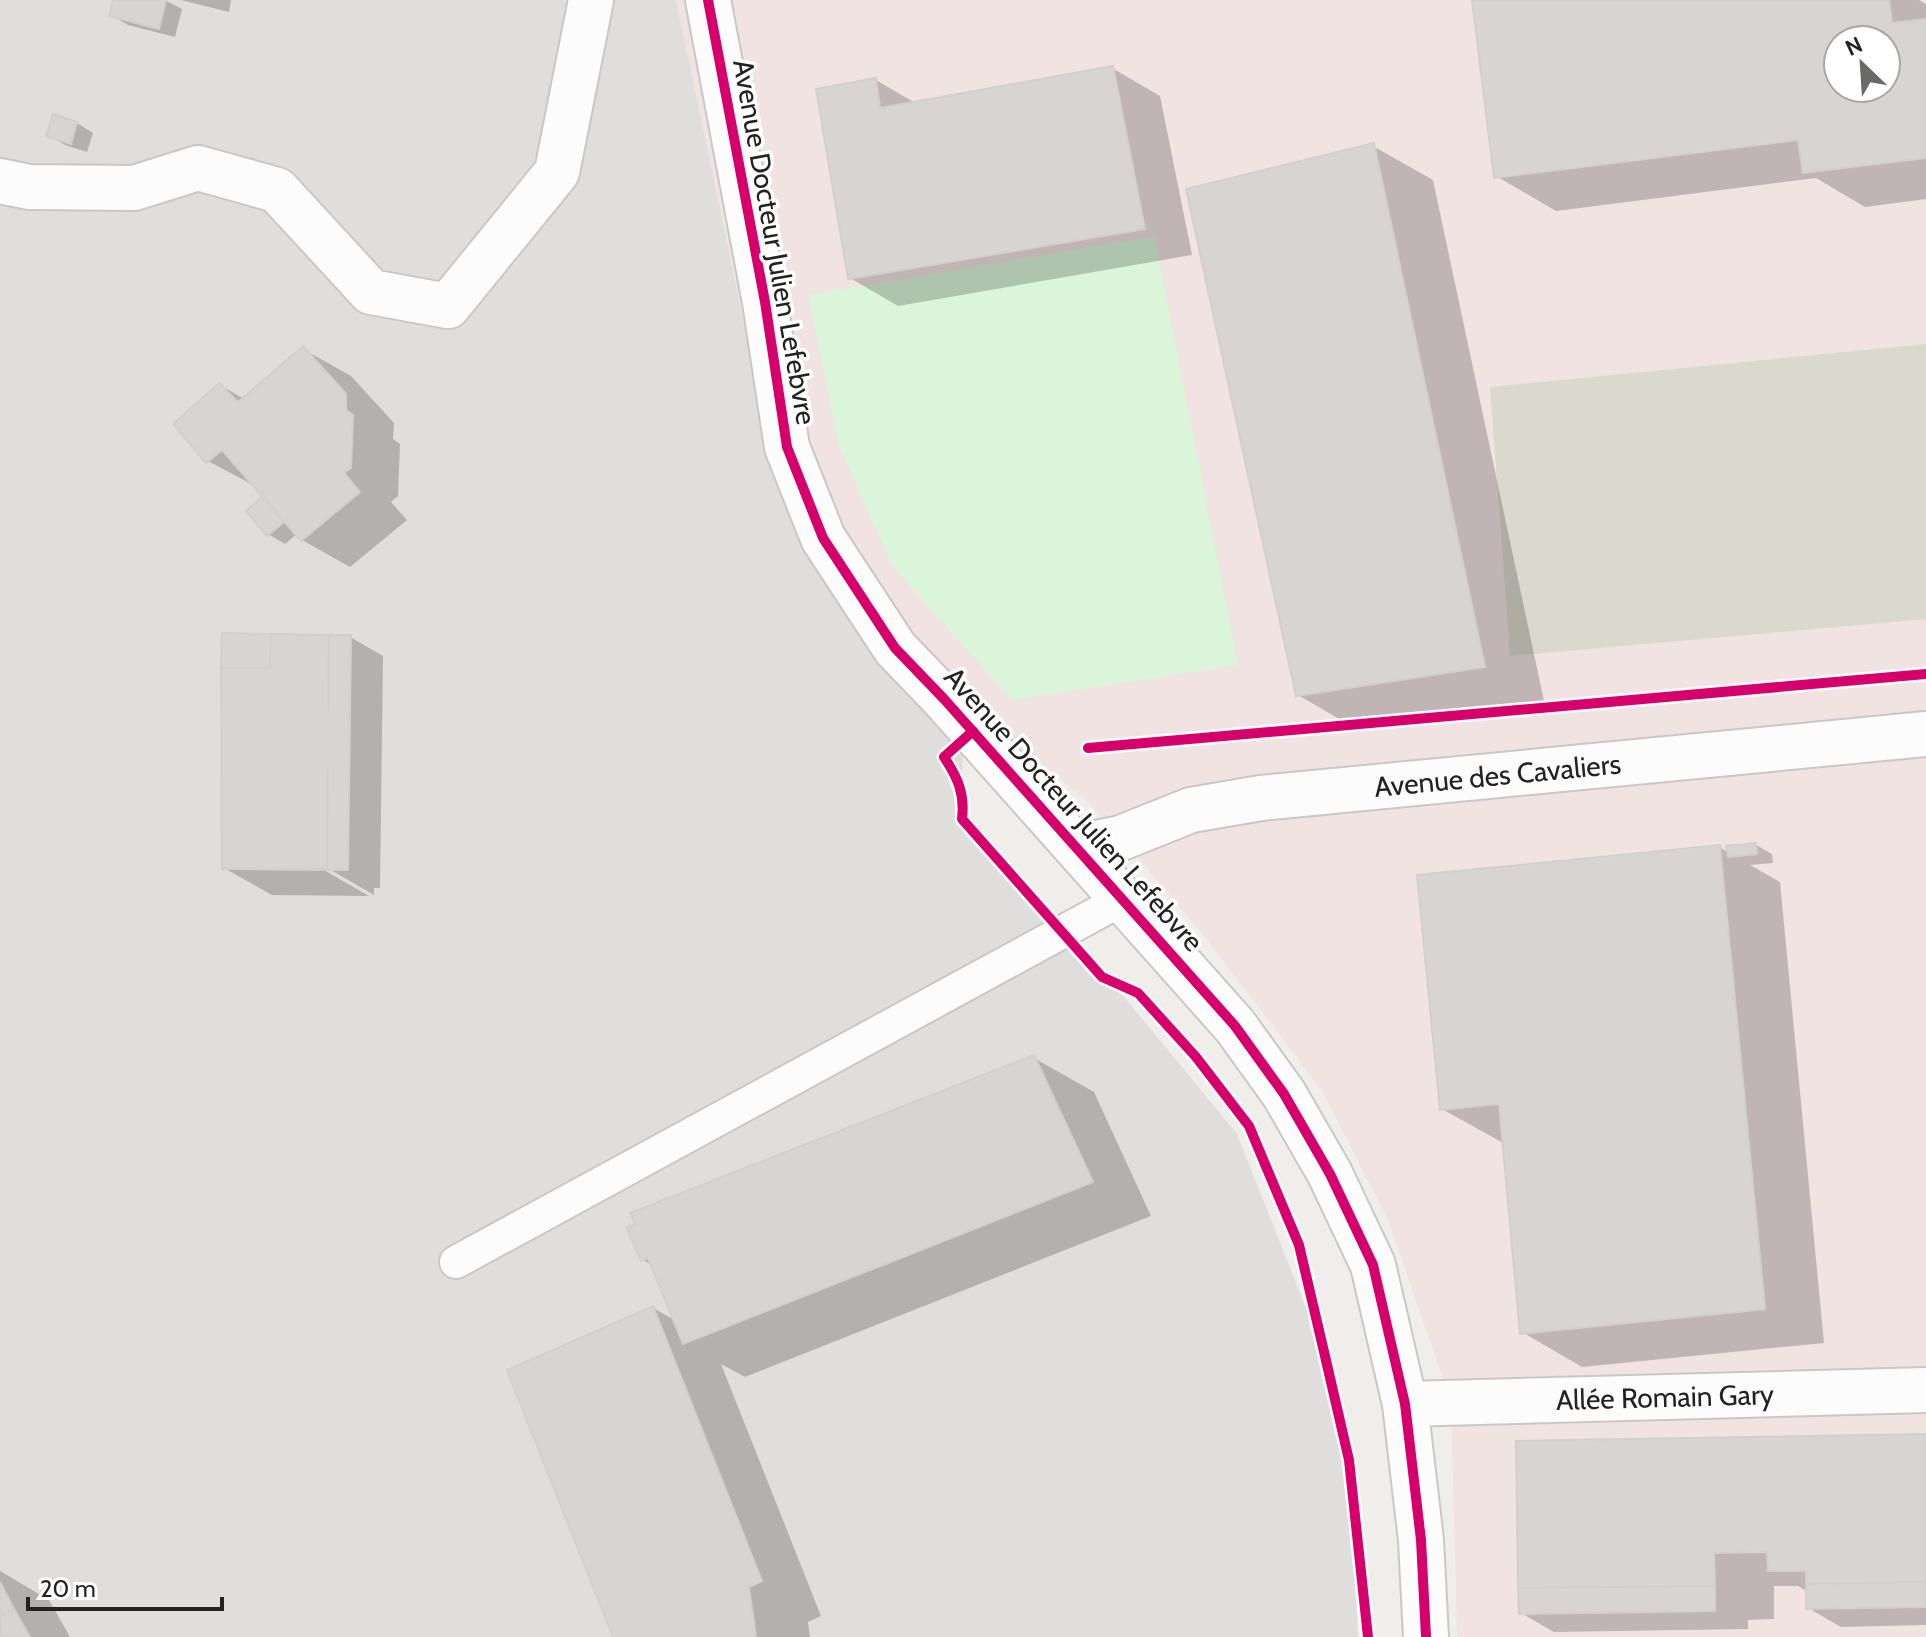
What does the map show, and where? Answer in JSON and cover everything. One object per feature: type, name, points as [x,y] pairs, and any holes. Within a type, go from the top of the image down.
[{"type":"street","points":[[0,181],[29,187],[134,188],[198,168],[277,190],[371,292],[448,306],[557,172],[591,0]]},
{"type":"street","name":"Avenue Docteur Julien Lefebvre","points":[[708,0],[765,302],[787,447],[823,538],[895,648],[1235,1026],[1284,1094],[1330,1174],[1373,1265],[1405,1404],[1421,1540],[1426,1637]]},
{"type":"street","name":"Avenue des Cavaliers","points":[[1076,847],[1121,838],[1191,810],[1261,798],[1926,734]]},
{"type":"street","name":"Allée Romain Gary","points":[[1405,1404],[1926,1390]]},
{"type":"lane","points":[[456,1262],[1123,899]]},
{"type":"shaded area","points":[[0,0],[676,0],[778,482],[965,704],[961,809],[1135,1010],[1237,1134],[1325,1356],[1349,1460],[1358,1637],[0,1637]]},
{"type":"shaded area","points":[[676,0],[1926,0],[1926,1637],[1457,1637],[1451,1402],[1388,1220],[1322,1091],[1208,941],[1083,797],[965,704],[778,482]]},
{"type":"shaded area","points":[[1926,344],[1926,619],[1510,656],[1490,387]]},
{"type":"green space","points":[[1154,236],[1238,665],[1012,700],[892,566],[839,445],[808,295]]},
{"type":"building","points":[[113,0],[166,0],[159,29],[109,16]]},
{"type":"building","points":[[1472,0],[1889,0],[1892,23],[1926,19],[1926,158],[1803,173],[1798,140],[1494,178]]},
{"type":"building","points":[[1113,66],[1145,229],[848,279],[816,89],[876,78],[880,108]]},
{"type":"building","points":[[53,114],[77,122],[71,144],[46,136]]},
{"type":"building","points":[[1374,143],[1485,667],[1296,696],[1186,189]]},
{"type":"building","points":[[303,346],[346,394],[346,410],[353,415],[351,468],[344,473],[360,492],[301,541],[222,450],[206,463],[173,424],[219,383],[238,402]]},
{"type":"building","points":[[263,496],[284,522],[267,536],[246,511]]},
{"type":"building","points":[[222,633],[271,634],[270,668],[221,668]]},
{"type":"building","points":[[271,634],[329,635],[327,870],[222,869],[221,668],[270,668]]},
{"type":"building","points":[[329,635],[351,635],[348,870],[327,870]]},
{"type":"building","points":[[1756,843],[1757,854],[1728,857],[1726,846]]},
{"type":"building","points":[[1720,845],[1765,1309],[1520,1334],[1499,1104],[1440,1110],[1417,875]]},
{"type":"building","points":[[1034,1055],[1093,1182],[683,1344],[648,1258],[641,1261],[626,1227],[635,1224],[630,1213]]},
{"type":"building","points":[[653,1306],[762,1581],[749,1587],[756,1637],[613,1637],[507,1370]]},
{"type":"building","points":[[1926,1434],[1926,1582],[1806,1584],[1806,1571],[1768,1571],[1767,1552],[1714,1553],[1715,1586],[1518,1588],[1516,1441]]},
{"type":"building","points":[[0,1582],[14,1609],[0,1617]]},
{"type":"building","points":[[1926,1582],[1926,1607],[1806,1609],[1806,1584]]},
{"type":"building","points":[[1715,1586],[1715,1611],[1519,1614],[1518,1588]]},
{"type":"building","points":[[14,1609],[30,1637],[1,1637],[0,1617]]},
{"type":"cycle path","points":[[708,0],[765,302],[787,447],[823,538],[895,648],[1235,1026],[1284,1094],[1330,1174],[1373,1265],[1405,1404],[1421,1540],[1426,1637]]},
{"type":"cycle path","points":[[1088,748],[1926,674]]},
{"type":"cycle path","points":[[973,731],[944,757],[959,786],[962,819],[1102,977],[1138,993],[1196,1057],[1249,1126],[1299,1245],[1325,1356],[1349,1460],[1368,1637]]}]
